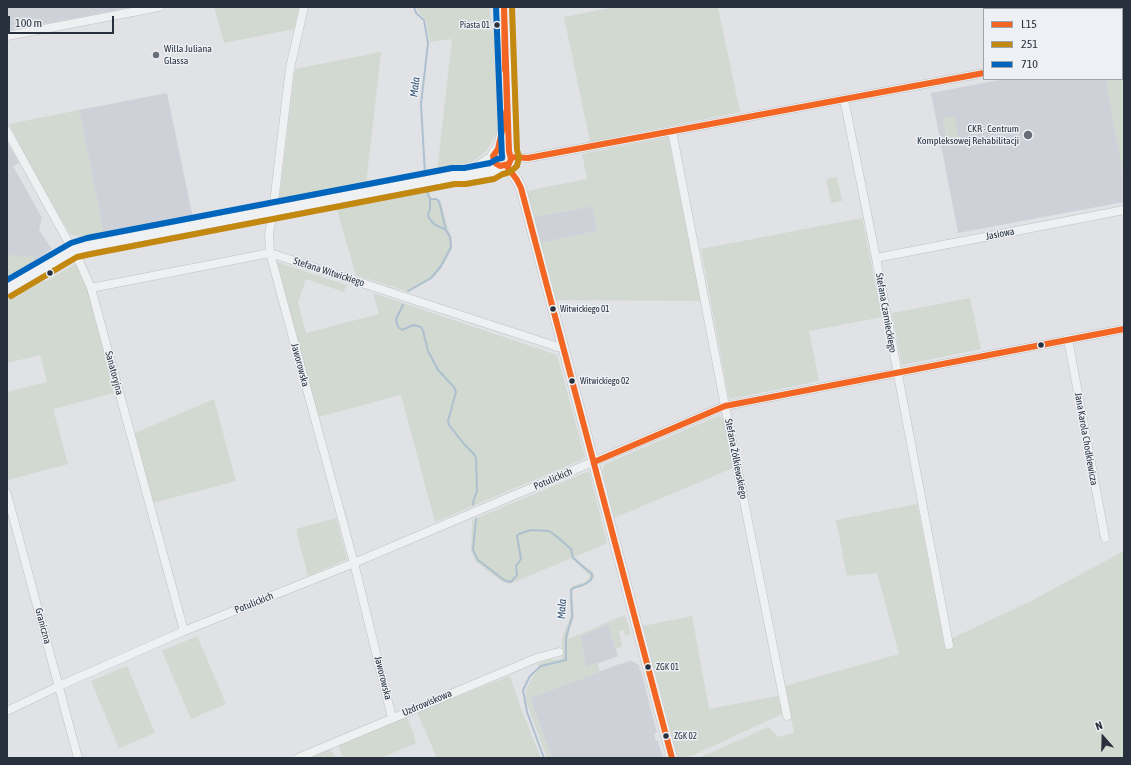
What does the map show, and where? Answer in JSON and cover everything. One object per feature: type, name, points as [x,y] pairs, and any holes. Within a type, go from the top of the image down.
[{"type":"street","points":[[7,36],[159,7]]},
{"type":"street","name":"Jaworowska","points":[[304,7],[290,68],[269,234],[270,253],[354,563],[392,718]]},
{"type":"street","points":[[454,176],[465,176],[493,171],[507,160],[509,131],[504,7]]},
{"type":"street","points":[[507,109],[504,131],[496,153],[495,163],[844,100],[983,73]]},
{"type":"street","name":"Stefana Czarnieckiego","points":[[844,100],[876,258],[949,645]]},
{"type":"street","name":"Sanatoryjna","points":[[7,131],[74,250],[91,288],[184,631]]},
{"type":"street","name":"Stefana Żółkiewskiego","points":[[672,131],[787,716]]},
{"type":"street","points":[[7,289],[74,250],[454,176],[476,168],[496,153],[505,149],[507,160],[521,188],[672,758]]},
{"type":"street","name":"Jasiowa","points":[[876,258],[1124,210]]},
{"type":"street","name":"Stefana Witwickiego","points":[[91,288],[270,253],[557,347],[562,346]]},
{"type":"street","name":"Potulickich","points":[[7,711],[59,686],[184,631],[354,563],[725,406],[1124,328]]},
{"type":"street","name":"Jana Karola Chodkiewicza","points":[[1068,339],[1104,538]]},
{"type":"street","name":"Graniczna","points":[[7,494],[78,758]]},
{"type":"street","name":"Uzdrowiskowa","points":[[298,758],[537,658],[559,652]]},
{"type":"shaded area","points":[[7,7],[133,7],[7,31]]},
{"type":"shaded area","points":[[214,7],[299,7],[294,29],[224,43]]},
{"type":"shaded area","points":[[416,7],[490,7],[491,31],[496,30],[500,116],[497,132],[485,152],[472,162],[437,171],[452,39],[430,42],[426,19],[419,13]]},
{"type":"shaded area","points":[[615,7],[718,7],[740,112],[590,142],[564,17]]},
{"type":"shaded area","points":[[381,52],[366,185],[279,201],[295,69]]},
{"type":"shaded area","points":[[1123,52],[1124,178],[1106,80],[1123,80]]},
{"type":"shaded area","name":"CKR - Centrum Kompleksowej Rehabilitacji","points":[[1000,80],[1106,80],[1124,178],[1124,202],[958,233],[931,93]]},
{"type":"shaded area","points":[[167,93],[193,218],[104,235],[79,110]]},
{"type":"shaded area","points":[[79,110],[104,235],[82,238],[70,234],[37,177],[9,124]]},
{"type":"shaded area","points":[[954,116],[959,140],[947,143],[942,118]]},
{"type":"shaded area","points":[[668,137],[701,301],[556,300],[541,243],[598,231],[592,206],[534,217],[527,191],[587,179],[582,154]]},
{"type":"shaded area","points":[[7,142],[19,163],[13,166],[42,218],[39,230],[52,249],[7,279]]},
{"type":"shaded area","points":[[837,177],[842,201],[831,203],[826,179]]},
{"type":"shaded area","points":[[430,189],[430,196],[438,199],[441,203],[452,238],[452,249],[441,269],[432,279],[409,292],[356,275],[336,207]]},
{"type":"shaded area","points":[[592,206],[598,231],[541,243],[534,217]]},
{"type":"shaded area","points":[[862,218],[882,317],[809,331],[819,381],[729,399],[701,249]]},
{"type":"shaded area","points":[[14,254],[18,257],[33,256],[36,259],[7,279],[7,257]]},
{"type":"shaded area","points":[[277,262],[346,285],[344,292],[306,279],[298,303],[306,333],[379,314],[373,293],[557,355],[585,457],[435,522],[401,395],[318,417]]},
{"type":"shaded area","points":[[75,264],[86,283],[114,393],[53,409],[68,464],[8,480],[7,392],[47,382],[40,355],[7,363],[7,299],[28,287],[50,279]]},
{"type":"shaded area","points":[[970,298],[981,349],[902,365],[892,313]]},
{"type":"shaded area","points":[[214,399],[236,481],[153,503],[135,433]]},
{"type":"shaded area","points":[[718,416],[724,419],[733,468],[614,518],[602,471],[605,464]]},
{"type":"shaded area","points":[[589,471],[607,543],[575,557],[585,567],[592,571],[595,576],[592,581],[582,587],[575,588],[572,591],[574,617],[569,629],[568,639],[625,615],[631,634],[625,635],[624,630],[619,631],[622,646],[616,649],[608,624],[580,636],[586,667],[597,663],[600,672],[530,698],[552,758],[547,758],[526,701],[526,690],[532,678],[539,669],[538,664],[548,660],[562,659],[562,638],[571,616],[570,589],[573,586],[585,582],[590,576],[572,558],[509,584],[501,581],[476,562],[471,551],[472,520]]},
{"type":"shaded area","points":[[917,504],[944,642],[1031,601],[1124,551],[1124,758],[699,758],[768,727],[779,737],[794,733],[785,686],[899,654],[877,573],[847,576],[836,520]]},
{"type":"shaded area","points":[[336,518],[347,559],[308,576],[296,529]]},
{"type":"shaded area","points":[[692,616],[709,709],[778,696],[782,714],[687,758],[678,758],[643,626]]},
{"type":"shaded area","points":[[608,624],[618,656],[586,668],[580,636]]},
{"type":"shaded area","points":[[197,636],[226,704],[191,719],[162,651]]},
{"type":"shaded area","points":[[630,660],[639,665],[639,670],[641,671],[657,732],[654,734],[656,741],[658,740],[663,758],[552,758],[530,698],[622,663],[623,664],[627,661],[629,662]]},
{"type":"shaded area","points":[[127,666],[155,733],[119,748],[91,681]]},
{"type":"shaded area","points":[[510,676],[520,706],[541,758],[437,758],[417,712]]},
{"type":"shaded area","points":[[406,716],[416,743],[381,758],[344,758],[338,746]]},
{"type":"shaded area","points":[[330,749],[336,758],[309,758]]},
{"type":"waterway","name":"Mała","points":[[414,7],[416,13],[424,20],[428,43],[421,104],[425,174]]},
{"type":"waterway","name":"Mała","points":[[408,291],[431,278],[441,266],[451,247],[450,237],[446,230],[434,224],[429,218],[428,214],[430,209],[430,199],[426,190]]},
{"type":"waterway","name":"Mała","points":[[430,199],[436,199],[439,201],[446,230]]},
{"type":"waterway","name":"Mała","points":[[403,305],[396,319],[398,327],[402,330],[413,325],[421,327],[428,351],[438,370],[454,387],[456,392],[448,421],[449,425],[476,458],[477,491],[473,505]]},
{"type":"waterway","name":"Mała","points":[[476,519],[473,550],[478,560],[504,580],[511,582],[517,575],[516,566],[521,559],[517,536],[531,530],[549,531],[555,535],[571,549],[573,558],[592,574],[590,581],[571,590],[572,617],[566,638],[566,660],[541,666],[530,676],[523,690],[527,712],[544,758]]},
{"type":"transit line","name":"710","points":[[7,280],[71,243],[87,238],[452,168],[464,168],[490,163],[502,158],[496,7]]},
{"type":"transit line","name":"L15","points":[[504,7],[509,151],[511,159],[509,164],[500,166],[495,163],[493,156],[498,149],[507,109],[504,7]]},
{"type":"transit line","name":"L15","points":[[504,7],[505,69]]},
{"type":"transit line","name":"L15","points":[[504,7],[505,70]]},
{"type":"transit line","name":"251","points":[[11,296],[77,257],[455,184],[466,184],[494,179],[510,172],[517,166],[519,157],[517,150],[512,7]]},
{"type":"transit line","name":"L15","points":[[511,157],[528,158],[983,73]]},
{"type":"transit line","name":"L15","points":[[506,165],[521,188],[672,758]]},
{"type":"transit line","name":"L15","points":[[594,462],[725,406],[1124,329]]},
{"type":"place","name":"Piasta 01","points":[[497,25]]},
{"type":"place","name":"Willa Juliana Glassa","points":[[156,55]]},
{"type":"place","name":"CKR - Centrum Kompleksowej Rehabilitacji","points":[[1028,135]]},
{"type":"place","name":"Witwickiego 01","points":[[553,309]]},
{"type":"place","name":"Witwickiego 02","points":[[572,381]]},
{"type":"place","name":"ZGK 01","points":[[648,667]]},
{"type":"place","name":"ZGK 02","points":[[666,736]]}]
